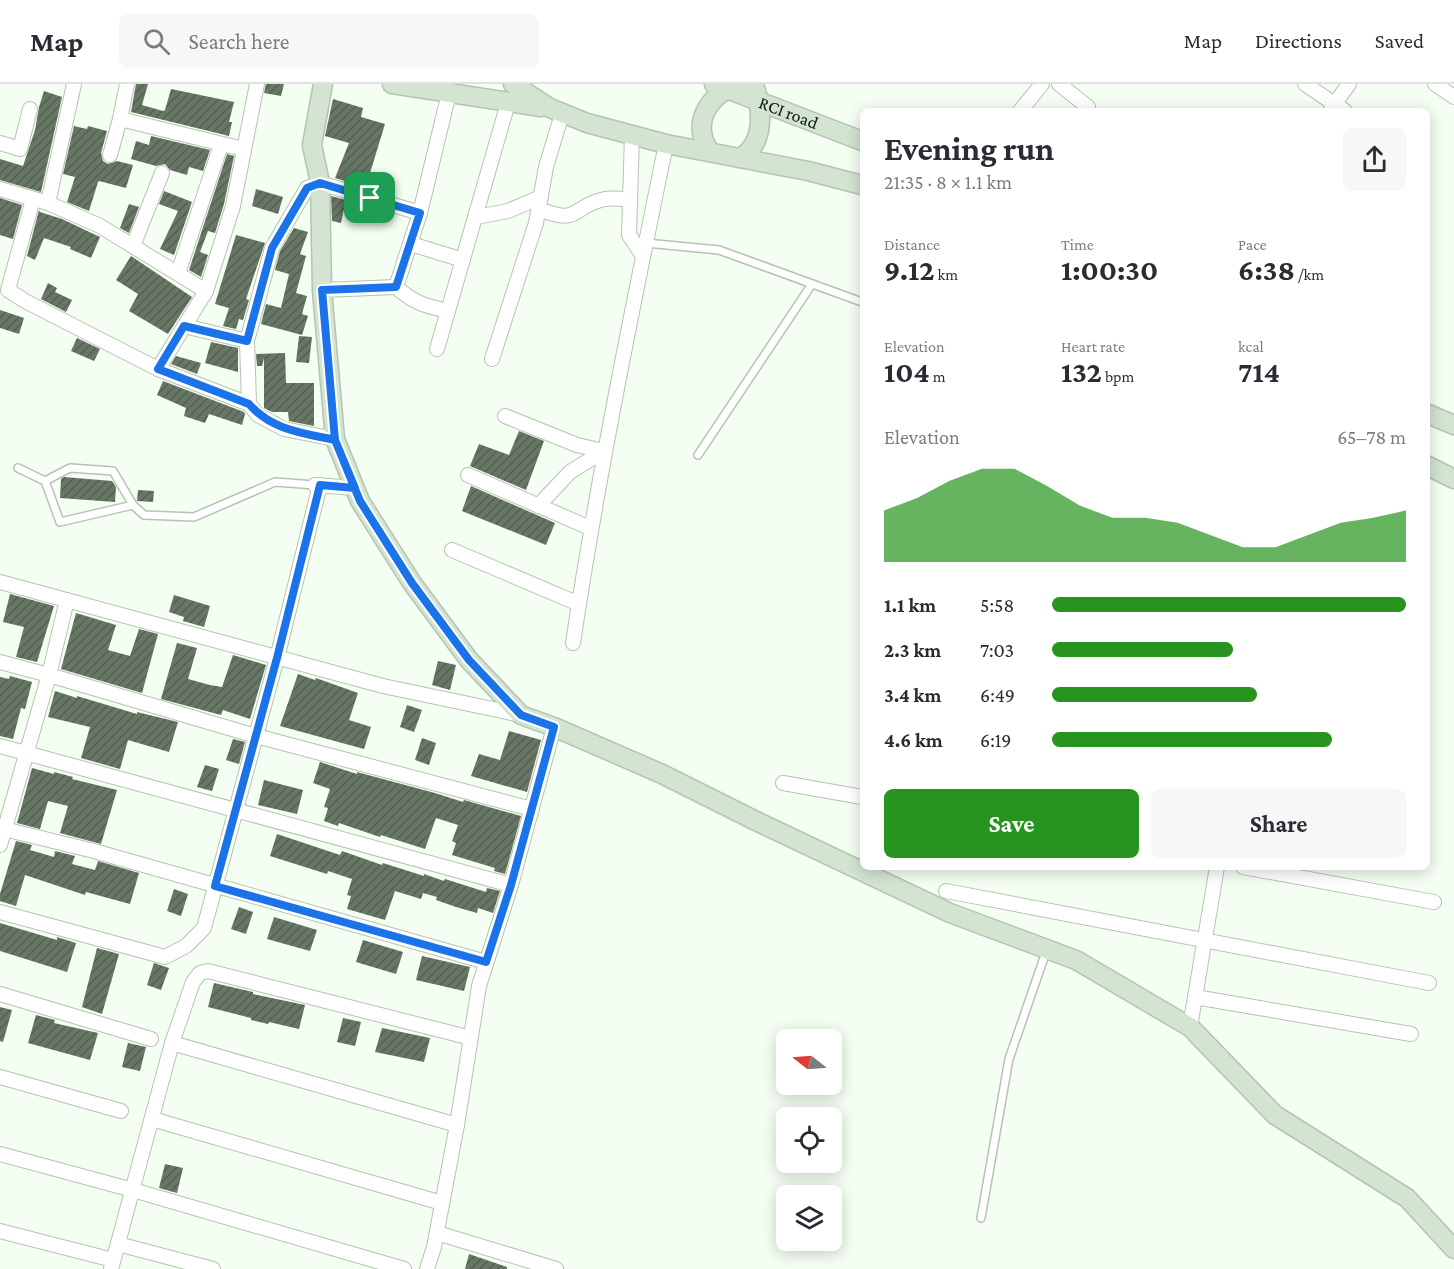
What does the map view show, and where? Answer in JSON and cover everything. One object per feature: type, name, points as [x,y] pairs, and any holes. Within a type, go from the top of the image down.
[{"type":"street","points":[[48,203],[74,84]]},
{"type":"street","points":[[110,155],[127,84]]},
{"type":"street","points":[[158,369],[206,291],[233,206],[257,84]]},
{"type":"street","points":[[323,84],[312,145],[320,183],[322,290],[335,440],[360,501],[412,583],[469,660],[521,715]]},
{"type":"street","points":[[392,84],[556,111],[666,144],[860,185]]},
{"type":"street","points":[[513,84],[556,111]]},
{"type":"street","points":[[740,158],[747,154],[754,145],[761,116],[760,103],[754,84]]},
{"type":"street","points":[[1022,108],[1042,84]]},
{"type":"street","points":[[1059,84],[1088,107]]},
{"type":"street","points":[[1305,84],[1336,108]]},
{"type":"street","points":[[1337,108],[1349,84]]},
{"type":"street","points":[[1435,84],[1454,97]]},
{"type":"street","points":[[710,152],[703,142],[700,131],[703,117],[711,103],[726,86]]},
{"type":"street","name":"RCI road","points":[[726,86],[760,103],[860,140]]},
{"type":"street","points":[[396,287],[420,213],[449,93]]},
{"type":"street","points":[[437,349],[508,103]]},
{"type":"street","points":[[0,143],[20,149],[30,109]]},
{"type":"street","points":[[492,359],[536,223],[556,111]]},
{"type":"street","points":[[120,119],[243,149]]},
{"type":"street","points":[[632,135],[628,235],[644,249]]},
{"type":"street","points":[[573,644],[604,451],[666,144]]},
{"type":"street","points":[[178,273],[221,145]]},
{"type":"street","points":[[133,246],[162,173]]},
{"type":"street","points":[[249,404],[247,341],[272,248],[307,188],[320,183],[420,213]]},
{"type":"street","points":[[1,193],[48,203],[100,226],[206,291]]},
{"type":"street","points":[[33,199],[8,290],[25,301],[158,369],[249,404],[258,415],[284,429],[335,440]]},
{"type":"street","points":[[540,203],[556,216],[572,216],[607,199],[629,200]]},
{"type":"street","points":[[476,216],[540,203]]},
{"type":"street","points":[[411,244],[463,260]]},
{"type":"street","points":[[322,290],[396,287],[411,300],[431,308],[448,311]]},
{"type":"street","points":[[184,326],[247,341]]},
{"type":"street","points":[[1430,415],[1454,425]]},
{"type":"street","points":[[505,416],[577,445],[604,451]]},
{"type":"street","points":[[538,506],[570,472],[604,451]]},
{"type":"street","points":[[1430,467],[1454,479]]},
{"type":"street","points":[[468,475],[590,528]]},
{"type":"street","points":[[0,912],[165,957],[186,946],[204,928],[277,658],[317,485],[355,488]]},
{"type":"street","points":[[452,550],[579,604]]},
{"type":"street","points":[[0,582],[383,686],[521,715],[662,774],[950,914],[1076,960],[1190,1027],[1275,1115],[1407,1198],[1454,1249]]},
{"type":"street","points":[[0,845],[2,829],[49,675],[67,600]]},
{"type":"street","points":[[0,662],[256,736],[532,809]]},
{"type":"street","points":[[428,1269],[457,1125],[479,986],[511,885],[554,727]]},
{"type":"street","points":[[0,746],[511,885]]},
{"type":"street","points":[[783,783],[860,797]]},
{"type":"street","points":[[2,829],[94,851],[486,962]]},
{"type":"street","points":[[1190,1027],[1216,870]]},
{"type":"street","points":[[1259,870],[1434,902]]},
{"type":"street","points":[[946,891],[1429,983]]},
{"type":"street","points":[[0,1231],[112,1264],[172,1043],[193,982],[200,973],[208,971],[471,1038]]},
{"type":"street","points":[[0,994],[151,1039]]},
{"type":"street","points":[[1195,997],[1410,1034]]},
{"type":"street","points":[[172,1043],[457,1125]]},
{"type":"street","points":[[0,1077],[121,1111]]},
{"type":"street","points":[[152,1119],[442,1203]]},
{"type":"street","points":[[0,1154],[404,1269]]},
{"type":"street","points":[[437,1233],[556,1269]]},
{"type":"street","points":[[118,1244],[213,1269]]},
{"type":"lane","points":[[644,249],[719,250],[860,301]]},
{"type":"lane","points":[[698,455],[812,284]]},
{"type":"lane","points":[[18,468],[45,481],[60,522],[134,505]]},
{"type":"lane","points":[[45,481],[70,468],[113,471],[134,505],[144,515],[194,518],[275,482],[317,485]]},
{"type":"lane","points":[[981,1218],[1009,1059],[1047,949]]},
{"type":"building","points":[[136,84],[148,84],[142,105],[163,111],[171,89],[234,102],[229,122],[232,122],[229,136],[131,112]]},
{"type":"building","points":[[266,84],[284,84],[281,96],[264,93]]},
{"type":"building","points":[[44,91],[62,97],[41,192],[0,180],[0,159],[23,166],[35,130]]},
{"type":"building","points":[[333,99],[363,108],[361,117],[385,124],[367,183],[372,184],[370,189],[335,178],[349,143],[325,136]]},
{"type":"building","points":[[74,126],[87,129],[88,126],[107,131],[101,153],[103,161],[108,164],[117,161],[133,165],[126,188],[98,182],[89,211],[67,202],[75,177],[63,174]]},
{"type":"building","points":[[151,136],[210,150],[203,171],[189,167],[187,175],[170,170],[165,164],[156,166],[131,159],[136,141],[149,145]]},
{"type":"building","points":[[227,154],[234,156],[224,204],[215,233],[208,231],[200,252],[208,255],[201,277],[189,270]]},
{"type":"building","points":[[256,189],[283,197],[278,214],[252,206]]},
{"type":"building","points":[[164,191],[192,202],[174,255],[160,249],[178,211],[159,204]]},
{"type":"building","points":[[331,196],[346,200],[341,223],[332,221]]},
{"type":"building","points":[[0,198],[22,205],[13,239],[0,235]]},
{"type":"building","points":[[129,204],[139,207],[129,233],[120,228]]},
{"type":"building","points":[[39,210],[100,237],[91,258],[70,249],[71,247],[44,238],[35,260],[27,256]]},
{"type":"building","points":[[294,228],[308,232],[300,254],[306,256],[296,293],[307,296],[302,314],[308,316],[302,335],[261,324],[266,304],[281,308],[289,274],[275,270],[280,251]]},
{"type":"building","points":[[236,235],[265,243],[246,299],[249,300],[243,320],[239,319],[236,329],[223,326],[229,308],[215,304]]},
{"type":"building","points":[[131,256],[192,297],[168,334],[129,311],[138,294],[116,280]]},
{"type":"building","points":[[48,283],[57,288],[55,292],[72,300],[66,312],[41,299]]},
{"type":"building","points":[[0,310],[24,318],[19,334],[0,328]]},
{"type":"building","points":[[299,336],[312,337],[309,363],[296,362]]},
{"type":"building","points":[[77,338],[100,349],[94,361],[71,351]]},
{"type":"building","points":[[211,342],[238,348],[238,372],[205,363]]},
{"type":"building","points":[[285,353],[286,383],[314,383],[314,426],[289,421],[288,412],[272,412],[264,408],[264,358],[262,366],[257,366],[256,354]]},
{"type":"building","points":[[176,356],[201,363],[197,374],[171,364]]},
{"type":"building","points":[[163,381],[244,412],[242,425],[209,414],[205,423],[184,416],[186,408],[157,395]]},
{"type":"building","points":[[519,431],[544,441],[526,490],[470,466],[479,444],[509,455]]},
{"type":"building","points":[[64,477],[112,481],[116,487],[115,502],[60,498],[61,479]]},
{"type":"building","points":[[471,486],[555,523],[546,545],[462,511]]},
{"type":"building","points":[[138,490],[154,491],[153,502],[137,501]]},
{"type":"building","points":[[10,594],[54,606],[37,662],[16,657],[24,627],[3,622]]},
{"type":"building","points":[[174,595],[210,606],[204,627],[183,621],[184,617],[169,612]]},
{"type":"building","points":[[76,613],[116,625],[108,650],[130,656],[139,629],[158,634],[142,693],[61,669]]},
{"type":"building","points":[[177,643],[197,648],[188,679],[210,685],[222,687],[233,655],[266,665],[250,719],[223,710],[221,715],[161,699]]},
{"type":"building","points":[[438,661],[456,665],[450,690],[432,685]]},
{"type":"building","points":[[298,674],[358,693],[349,720],[371,727],[364,749],[280,726]]},
{"type":"building","points":[[10,676],[32,682],[25,709],[21,708],[13,739],[0,736],[0,677],[9,679]]},
{"type":"building","points":[[55,691],[137,714],[137,712],[178,722],[169,752],[128,740],[120,769],[81,758],[90,727],[48,717]]},
{"type":"building","points":[[407,705],[422,710],[414,732],[400,727]]},
{"type":"building","points":[[509,731],[541,740],[527,792],[471,776],[479,754],[500,760]]},
{"type":"building","points":[[422,738],[436,743],[429,765],[415,760]]},
{"type":"building","points":[[233,739],[245,742],[239,764],[226,760]]},
{"type":"building","points":[[320,762],[357,774],[357,772],[521,816],[505,874],[494,871],[495,868],[452,855],[456,843],[452,841],[458,825],[436,818],[425,849],[339,823],[338,826],[324,821],[328,808],[324,807],[330,789],[313,783]]},
{"type":"building","points":[[205,765],[219,769],[212,791],[197,787]]},
{"type":"building","points":[[32,768],[117,790],[101,844],[60,833],[68,806],[48,801],[40,829],[17,823]]},
{"type":"building","points":[[264,780],[303,790],[297,814],[258,805]]},
{"type":"building","points":[[277,834],[340,855],[342,851],[382,865],[383,863],[444,881],[445,879],[486,892],[487,888],[500,891],[493,913],[478,908],[477,913],[436,900],[437,897],[423,893],[421,899],[395,891],[385,920],[347,909],[351,896],[347,895],[352,879],[328,871],[327,874],[270,856]]},
{"type":"building","points":[[16,841],[32,845],[30,850],[54,857],[55,851],[75,856],[72,864],[95,870],[98,861],[139,873],[130,904],[86,892],[85,895],[25,875],[16,906],[0,901],[0,894]]},
{"type":"building","points":[[174,889],[188,894],[181,916],[167,911]]},
{"type":"building","points":[[239,907],[253,912],[246,934],[231,929]]},
{"type":"building","points":[[274,917],[317,930],[310,951],[267,939]]},
{"type":"building","points":[[0,923],[57,940],[57,937],[76,943],[67,972],[0,951]]},
{"type":"building","points":[[363,940],[403,952],[396,974],[356,962]]},
{"type":"building","points":[[97,948],[119,954],[102,1014],[82,1007]]},
{"type":"building","points":[[422,956],[470,967],[464,991],[416,980]]},
{"type":"building","points":[[154,963],[169,968],[161,990],[147,985]]},
{"type":"building","points":[[214,983],[305,1005],[299,1029],[251,1020],[251,1018],[208,1007]]},
{"type":"building","points":[[0,1007],[12,1010],[3,1042],[0,1041]]},
{"type":"building","points":[[36,1015],[55,1020],[54,1023],[98,1033],[90,1060],[28,1043]]},
{"type":"building","points":[[343,1018],[361,1022],[355,1046],[337,1042]]},
{"type":"building","points":[[382,1028],[430,1038],[424,1062],[375,1052]]},
{"type":"building","points":[[128,1043],[146,1047],[140,1071],[122,1067]]},
{"type":"building","points":[[165,1164],[183,1168],[177,1193],[159,1188]]},
{"type":"building","points":[[469,1254],[507,1267],[507,1269],[465,1269]]},
{"type":"route","points":[[370,198],[320,183],[307,188],[272,248],[247,341],[184,326],[158,369],[249,404],[258,415],[284,429],[335,440],[360,501],[412,583],[469,660],[521,715],[554,727],[511,885],[486,962],[215,886],[277,658],[320,485],[355,488],[335,440],[322,290],[396,287],[420,213],[370,198]]}]
